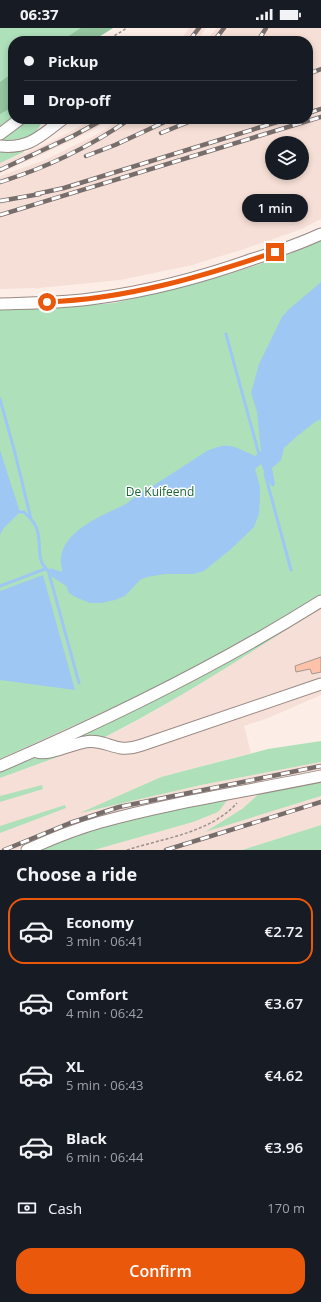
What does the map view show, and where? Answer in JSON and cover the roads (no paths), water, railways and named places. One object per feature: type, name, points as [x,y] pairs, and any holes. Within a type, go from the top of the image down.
[{"type":"street","points":[[0,134],[13,124]]},
{"type":"street","points":[[0,146],[17,147],[26,144],[56,124]]},
{"type":"street","points":[[0,304],[63,302],[132,293],[173,284],[218,271],[286,248],[321,234]]},
{"type":"street","points":[[0,766],[182,680],[321,601]]},
{"type":"street","points":[[36,750],[38,753],[43,753],[87,741],[95,741],[123,749],[142,745],[321,684]]},
{"type":"street","points":[[27,850],[78,829],[139,812],[321,776]]},
{"type":"water","points":[[321,282],[321,419],[315,422],[284,448],[281,460],[272,468],[275,484],[273,487],[267,479],[261,464],[255,469],[260,487],[260,498],[259,514],[254,527],[231,549],[204,571],[193,574],[165,574],[147,577],[140,580],[125,596],[101,603],[90,603],[69,593],[66,586],[51,576],[50,568],[62,572],[61,559],[64,547],[70,538],[87,524],[126,504],[207,451],[221,446],[232,446],[255,456],[261,451],[257,412],[251,393],[259,364],[282,317],[288,310]]},
{"type":"water","points":[[0,450],[20,512],[3,529],[0,535]]},
{"type":"water","points":[[43,575],[75,690],[0,680],[0,591]]},
{"type":"waterway","points":[[226,334],[260,458]]},
{"type":"waterway","points":[[0,399],[31,519]]},
{"type":"waterway","points":[[265,474],[291,570]]},
{"type":"waterway","points":[[20,512],[24,512],[35,525],[39,538],[40,556],[44,567],[49,571]]},
{"type":"waterway","points":[[0,586],[45,569]]},
{"type":"waterway","points":[[48,570],[79,683]]},
{"type":"railway","points":[[193,36],[199,28]]},
{"type":"railway","points":[[218,36],[224,28]]},
{"type":"railway","points":[[261,36],[266,28]]},
{"type":"railway","points":[[313,72],[321,69]]},
{"type":"railway","points":[[313,111],[321,109]]},
{"type":"railway","points":[[313,119],[321,117]]},
{"type":"railway","points":[[0,170],[73,136],[95,124]]},
{"type":"railway","points":[[0,182],[34,170],[68,155],[122,124]]},
{"type":"railway","points":[[86,156],[115,145],[160,124]]},
{"type":"railway","points":[[161,133],[184,124]]},
{"type":"railway","points":[[36,194],[64,188],[271,124]]},
{"type":"railway","points":[[0,215],[298,124]]},
{"type":"railway","points":[[0,201],[40,194]]},
{"type":"railway","points":[[4,850],[70,823],[119,807],[321,766]]},
{"type":"railway","points":[[166,850],[321,802]]},
{"type":"park label","name":"De Kuifeend","points":[[160,492]]}]
